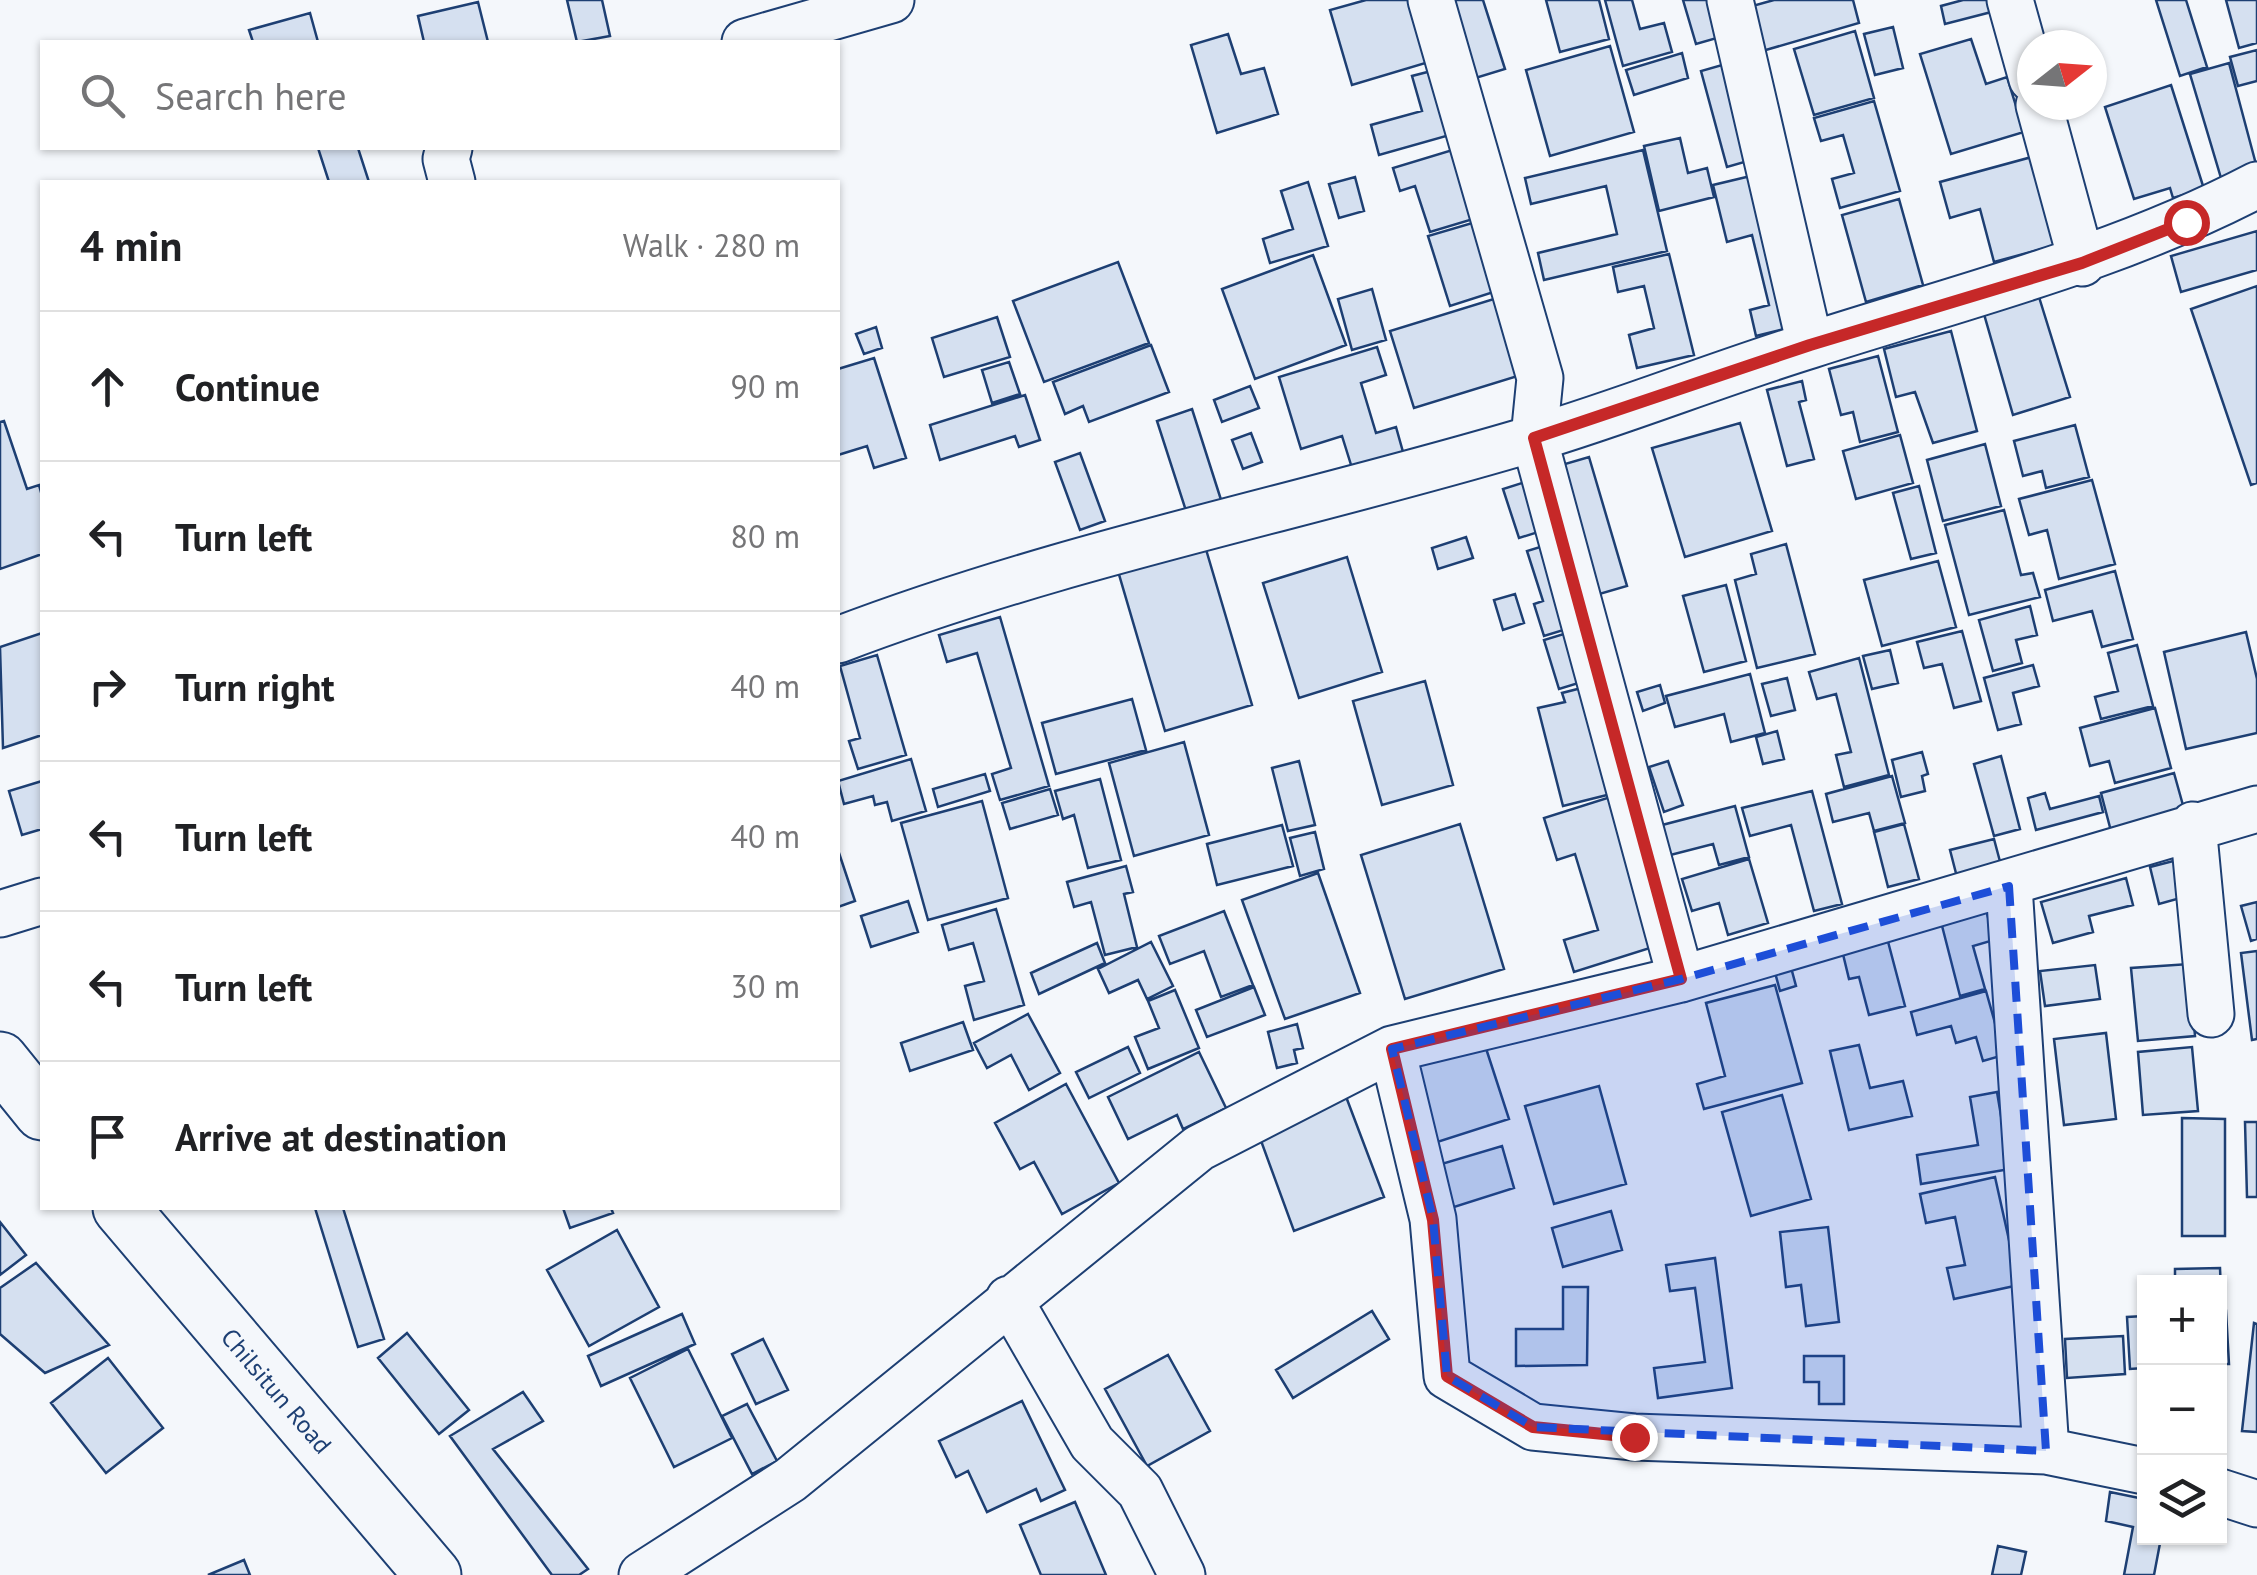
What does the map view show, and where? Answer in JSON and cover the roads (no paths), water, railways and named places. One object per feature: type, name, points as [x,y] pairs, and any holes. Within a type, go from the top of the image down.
[{"type":"main road","points":[[0,1060],[40,1110]]},
{"type":"main road","name":"Chilsitun Road","points":[[123,1210],[433,1575]]},
{"type":"street","points":[[752,40],[890,0]]},
{"type":"street","points":[[1431,0],[1540,378],[1534,438],[1681,979]]},
{"type":"street","points":[[1730,0],[1810,345]]},
{"type":"street","points":[[2010,0],[2018,30]]},
{"type":"street","points":[[2043,120],[2082,263]]},
{"type":"street","points":[[448,150],[446,159],[451,180]]},
{"type":"street","points":[[840,639],[951,597],[1534,438],[1810,345],[2082,263],[2186,222],[2257,185]]},
{"type":"street","points":[[642,1575],[790,1480],[1199,1148],[1392,1049],[1681,979],[2009,886],[2193,825],[2257,809]]},
{"type":"street","points":[[2193,825],[2211,1014]]},
{"type":"street","points":[[2009,886],[2046,1451]]},
{"type":"street","points":[[0,914],[40,902]]},
{"type":"street","points":[[1392,1049],[1433,1220],[1447,1376],[1533,1427],[1634,1437],[2046,1451],[2137,1470]]},
{"type":"street","points":[[1009,1299],[1092,1443],[1140,1491],[1182,1575]]},
{"type":"street","points":[[2227,1494],[2257,1504]]}]
